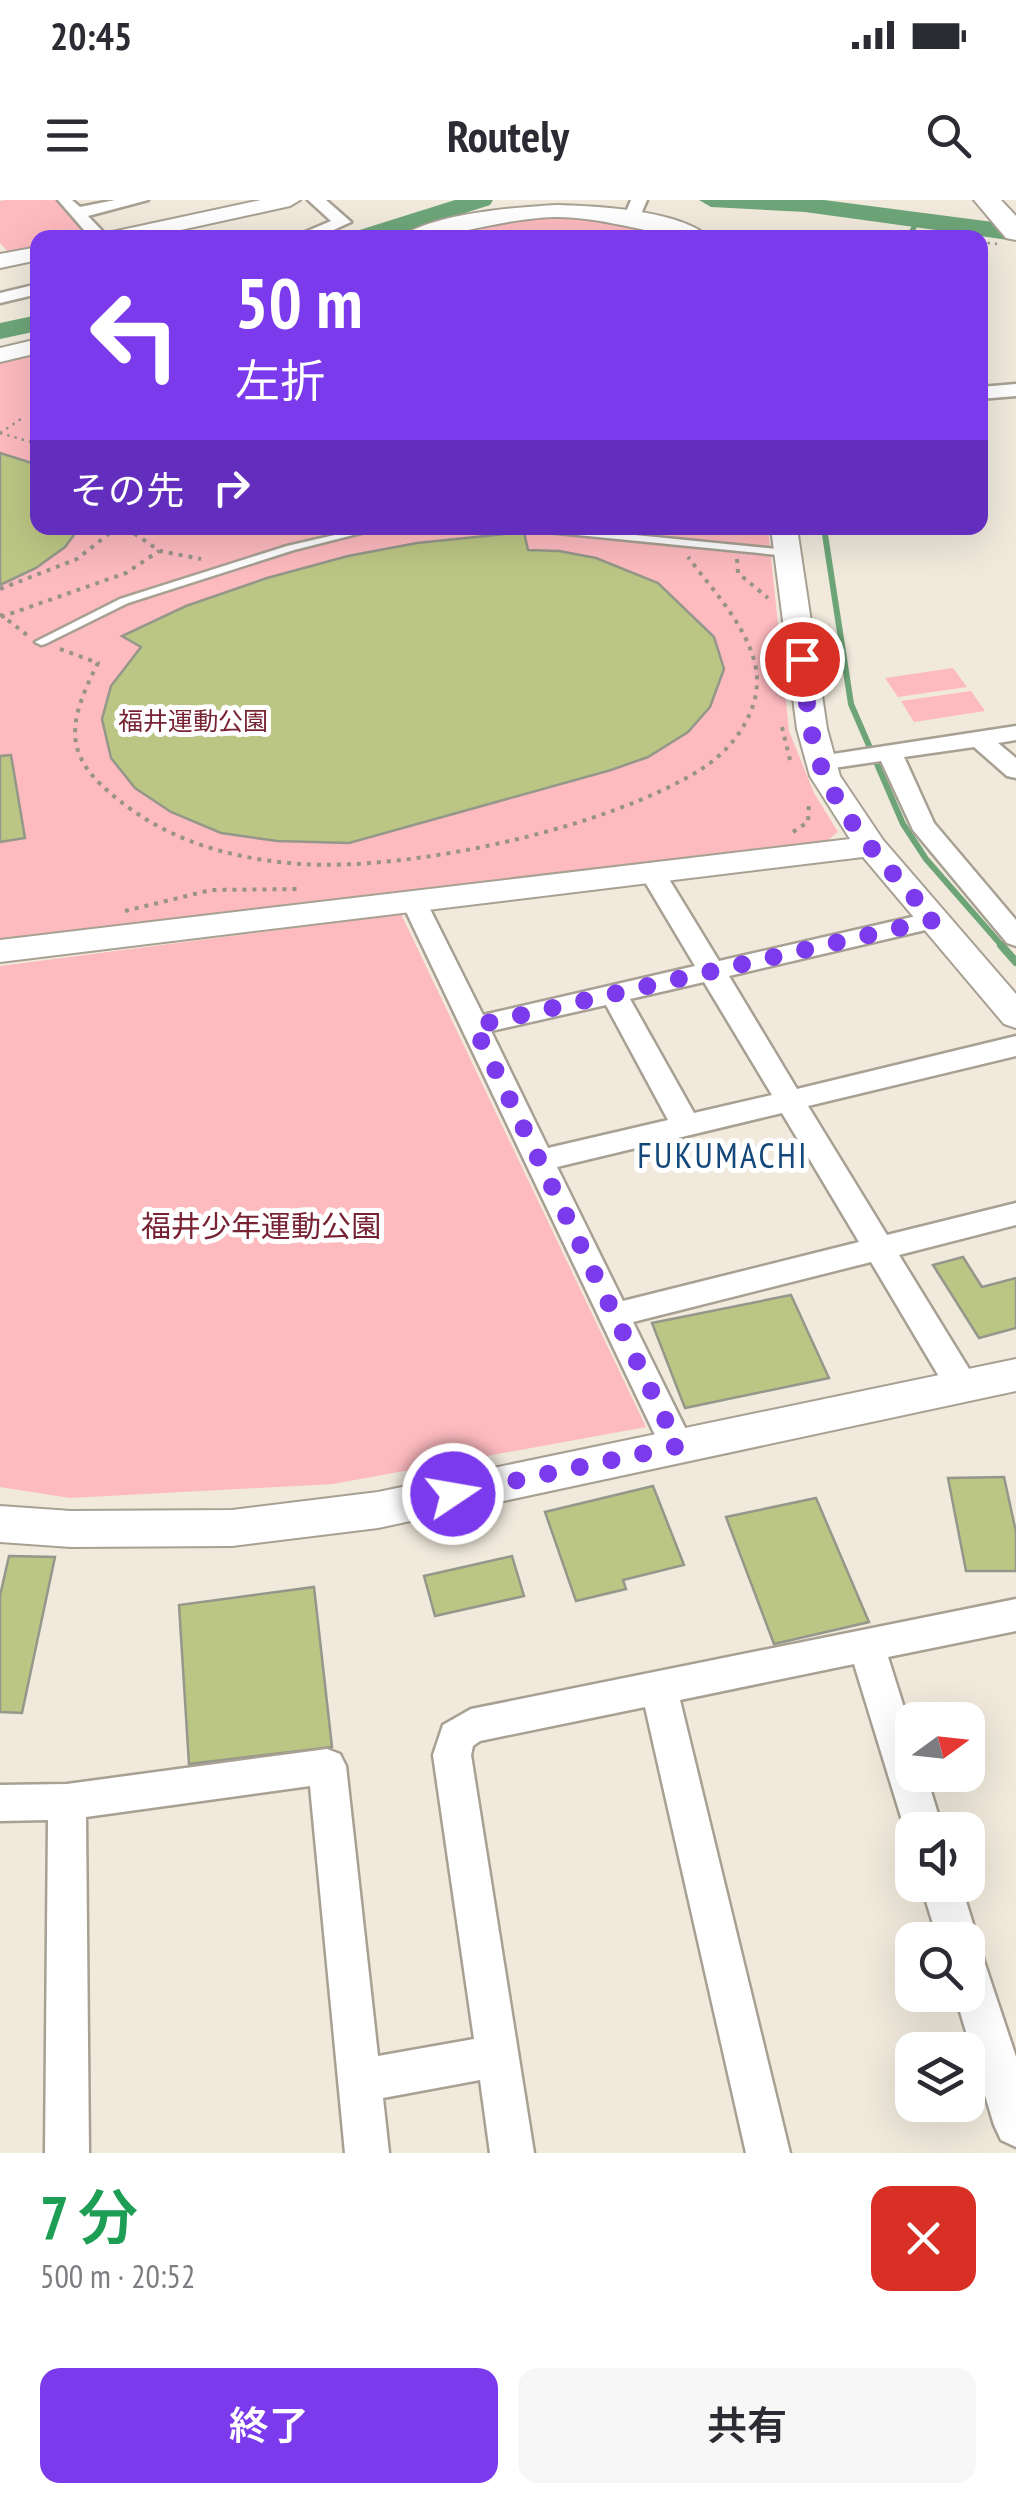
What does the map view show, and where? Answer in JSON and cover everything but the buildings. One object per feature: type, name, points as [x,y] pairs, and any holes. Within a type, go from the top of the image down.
[{"type":"street","points":[[70,206],[140,200]]},
{"type":"street","points":[[149,230],[290,200]]},
{"type":"street","points":[[316,200],[343,222],[320,230]]},
{"type":"street","points":[[70,206],[93,230]]},
{"type":"street","points":[[439,230],[496,214],[636,207],[683,230]]},
{"type":"street","points":[[2,258],[30,254]]},
{"type":"street","points":[[0,298],[30,292]]},
{"type":"street","points":[[0,355],[30,348]]},
{"type":"street","points":[[988,392],[1016,390]]},
{"type":"street","points":[[786,540],[812,730],[806,774]]},
{"type":"street","points":[[806,774],[879,754],[1016,733]]},
{"type":"street","points":[[978,739],[1016,771]]},
{"type":"street","points":[[879,754],[922,825],[1016,937]]},
{"type":"street","points":[[806,774],[839,801],[871,846],[1016,1016]]},
{"type":"street","points":[[0,951],[871,846]]},
{"type":"street","points":[[652,872],[962,1386]]},
{"type":"street","points":[[414,901],[678,1446]]},
{"type":"street","points":[[474,1026],[934,920]]},
{"type":"street","points":[[614,994],[687,1126]]},
{"type":"street","points":[[540,1161],[1016,1046]]},
{"type":"street","points":[[614,1315],[1016,1214]]},
{"type":"street","points":[[0,1524],[156,1529],[281,1522],[378,1510],[1016,1375]]},
{"type":"street","points":[[512,2153],[452,1755],[456,1737],[471,1726],[658,1685],[1016,1615]]},
{"type":"street","points":[[866,1644],[918,1812]]},
{"type":"street","points":[[658,1685],[768,2153]]},
{"type":"street","points":[[0,1803],[67,1802],[327,1766],[368,2153]]},
{"type":"street","points":[[67,1802],[67,2153]]},
{"type":"street","points":[[981,2012],[1016,2125]]},
{"type":"street","points":[[360,2080],[498,2056]]},
{"type":"lane","points":[[42,642],[124,601],[291,548],[346,535]]},
{"type":"lane","points":[[608,535],[740,548],[786,540]]},
{"type":"path","points":[[0,433],[21,419]]},
{"type":"path","points":[[0,433],[30,442]]},
{"type":"path","points":[[0,588],[76,559],[107,535]]},
{"type":"path","points":[[132,535],[159,552],[209,560]]},
{"type":"path","points":[[1,616],[42,642],[98,663],[78,697],[74,728],[81,758],[104,792],[168,834],[250,856],[305,864],[441,852],[518,836],[658,792],[705,767],[726,749],[746,722],[755,699],[757,675],[751,651],[678,542]]},
{"type":"path","points":[[740,548],[738,574],[766,593],[772,603]]},
{"type":"path","points":[[1,616],[126,574],[159,552]]},
{"type":"path","points":[[781,716],[788,754],[806,774],[811,814],[808,822],[791,833]]},
{"type":"path","points":[[111,915],[210,890],[310,890]]},
{"type":"green space","points":[[56,200],[86,230],[30,230],[30,251],[11,255],[0,243],[0,201]]},
{"type":"green space","points":[[565,215],[663,230],[456,230],[482,222]]},
{"type":"green space","name":"福井運動公園","points":[[30,354],[30,535],[769,535],[789,731],[814,793],[838,832],[828,840],[0,939],[0,361]]},
{"type":"green space","points":[[953,668],[967,687],[898,697],[885,678]]},
{"type":"green space","points":[[971,691],[985,711],[914,722],[901,701]]},
{"type":"green space","name":"福井少年運動公園","points":[[401,914],[646,1427],[333,1484],[70,1498],[0,1487],[0,966]]},
{"type":"waterway","points":[[385,230],[481,200]]},
{"type":"waterway","points":[[711,200],[805,205],[1016,233]]},
{"type":"waterway","points":[[912,230],[917,222]]},
{"type":"waterway","points":[[0,331],[30,325]]},
{"type":"waterway","points":[[825,535],[851,704],[903,824],[926,859],[1003,947]]},
{"type":"waterway","points":[[1001,945],[1016,962]]},
{"type":"district","name":"FUKUMACHI","points":[[723,1155]]},
{"type":"route","points":[[453,1494],[678,1446],[474,1026],[934,920],[871,846],[825,776],[812,730],[802,659]]}]
